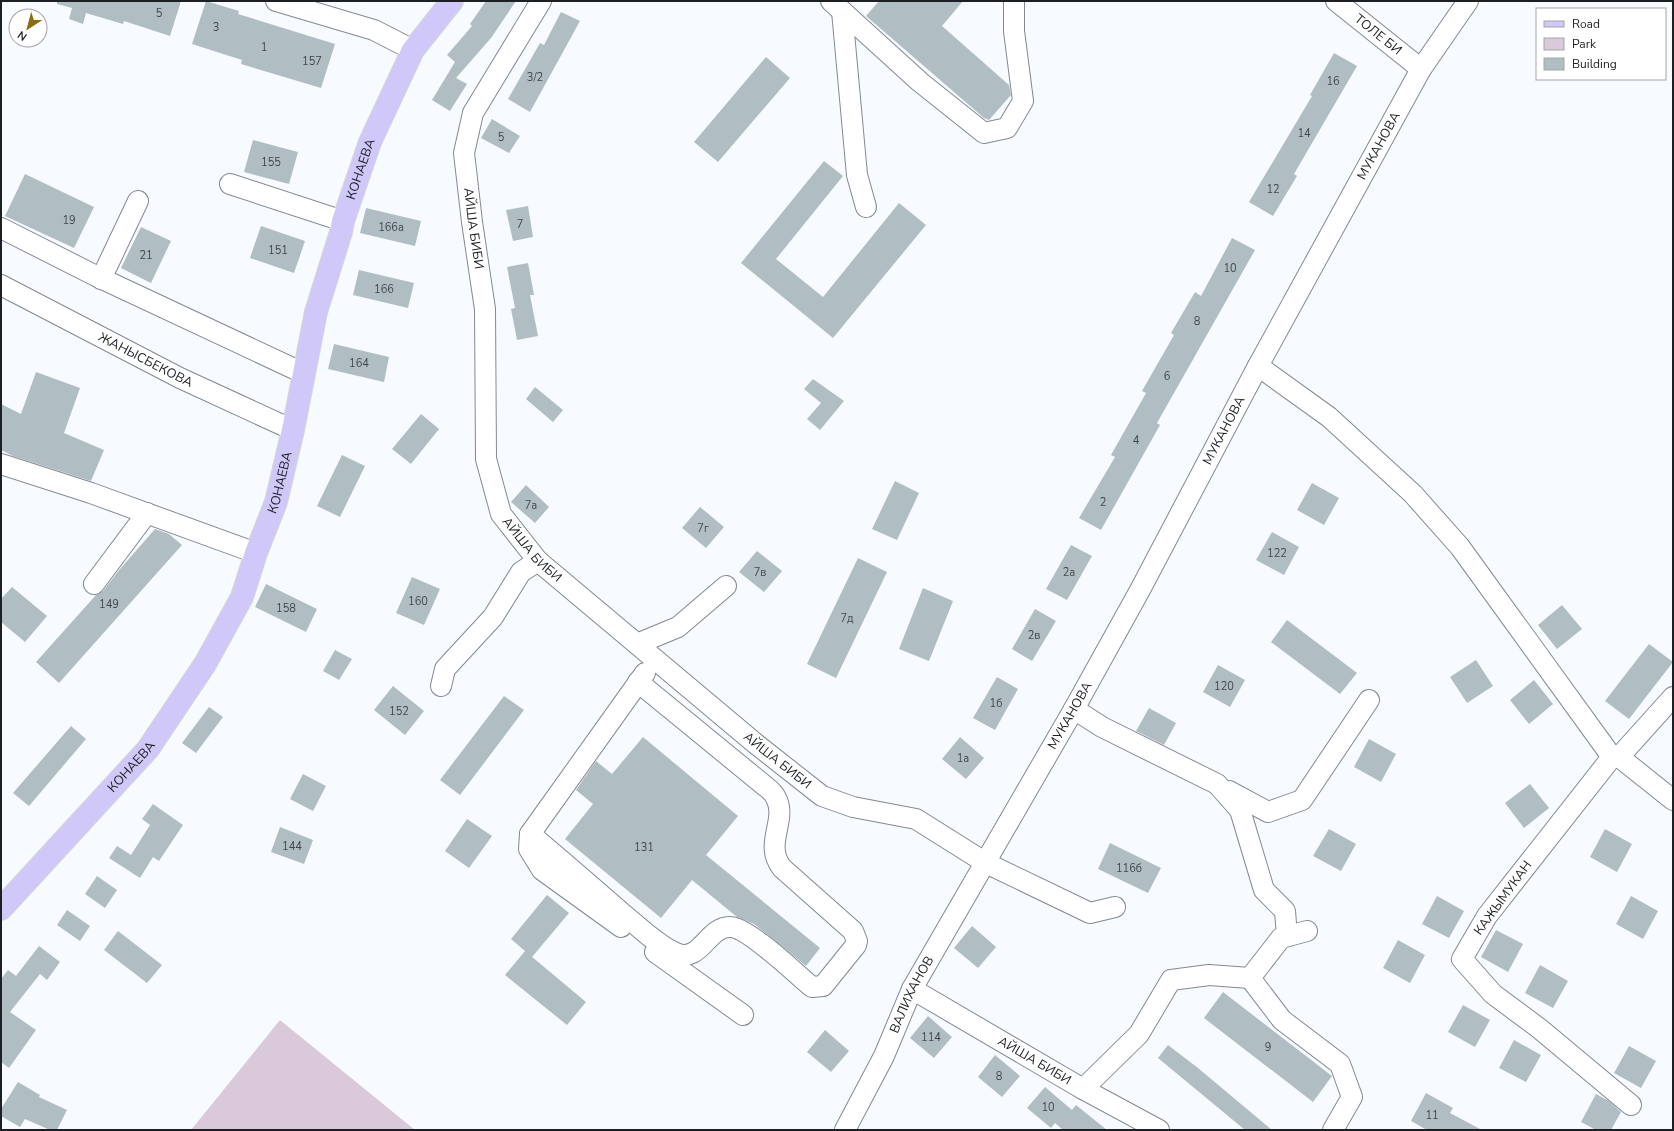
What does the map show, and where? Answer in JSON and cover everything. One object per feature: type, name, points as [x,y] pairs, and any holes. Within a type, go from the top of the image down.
[{"type":"main road","name":"КОНАЕВА","points":[[1,909],[148,749],[205,664],[242,597],[256,553],[276,502],[293,430],[316,312],[341,232],[343,221],[370,142],[413,50],[452,1]]},
{"type":"street","points":[[276,1],[374,30],[413,50]]},
{"type":"street","name":"АЙША БИБИ","points":[[541,1],[473,113],[464,153],[472,222],[485,309],[486,459],[501,514],[538,561],[756,744],[822,796],[853,806],[916,819],[986,863],[1090,913],[1115,907]]},
{"type":"street","points":[[837,6],[920,82],[984,133],[1007,128],[1022,101],[1014,31],[1014,1]]},
{"type":"street","name":"ТОЛЕ БИ","points":[[1336,1],[1421,69]]},
{"type":"street","name":"МУКАНОВА","points":[[986,863],[1140,590],[1258,366],[1421,69],[1468,1]]},
{"type":"street","points":[[837,6],[857,174],[866,207]]},
{"type":"street","points":[[230,184],[343,221]]},
{"type":"street","points":[[101,279],[138,201]]},
{"type":"street","points":[[1,228],[101,279],[303,373]]},
{"type":"street","name":"ЖАНЫСБЕКОВА","points":[[1,285],[180,378],[293,430]]},
{"type":"street","points":[[1258,366],[1329,417],[1413,494],[1460,547],[1616,757],[1673,800]]},
{"type":"street","points":[[1,464],[147,513],[256,553]]},
{"type":"street","points":[[94,584],[147,513]]},
{"type":"street","points":[[441,686],[445,669],[493,617],[521,572],[538,561]]},
{"type":"street","points":[[637,644],[678,627],[726,586]]},
{"type":"street","points":[[655,660],[530,834],[528,849],[542,870],[743,1015]]},
{"type":"street","points":[[530,834],[634,923],[676,954],[691,954],[717,930],[730,927],[750,935],[812,987],[818,988],[823,986],[856,945],[857,941],[853,931],[782,868],[776,860],[774,849],[778,817],[776,798],[765,786],[638,682]]},
{"type":"street","points":[[1616,757],[1673,697]]},
{"type":"street","points":[[1074,709],[1102,727],[1217,784],[1268,812],[1302,800],[1369,700]]},
{"type":"street","name":"КАЖЫМУКАН","points":[[1616,757],[1487,916],[1462,959],[1493,994],[1540,1029],[1631,1105]]},
{"type":"street","points":[[1217,784],[1240,810],[1264,890],[1285,911],[1287,936]]},
{"type":"street","name":"ВАЛИХАНОВ","points":[[845,1130],[884,1056],[912,989],[986,863]]},
{"type":"street","points":[[1250,978],[1281,938],[1307,931]]},
{"type":"street","points":[[1083,1089],[1138,1034],[1171,980],[1209,975],[1250,978],[1282,1020],[1340,1064],[1352,1097],[1333,1130]]},
{"type":"street","name":"АЙША БИБИ","points":[[912,989],[1083,1089],[1159,1130]]},
{"type":"green space","points":[[280,1020],[415,1130],[191,1130]]},
{"type":"building","points":[[57,1],[181,1],[170,36],[124,21],[123,24],[86,13],[83,24],[69,19],[72,8],[57,4]]},
{"type":"building","points":[[206,1],[239,11],[238,14],[335,44],[321,88],[241,64],[242,60],[192,44]]},
{"type":"building","points":[[486,1],[516,1],[491,38],[456,78],[467,84],[450,111],[432,100],[455,62],[447,55],[472,26],[470,24]]},
{"type":"building","points":[[879,1],[963,1],[942,26],[1009,85],[1011,95],[989,120],[984,118],[866,16]]},
{"type":"building","points":[[561,12],[580,21],[530,112],[508,99],[540,43],[544,45]]},
{"type":"building","points":[[1334,53],[1357,66],[1294,174],[1297,176],[1273,216],[1249,202],[1312,96],[1310,95]]},
{"type":"building","points":[[766,57],[790,78],[718,162],[694,142]]},
{"type":"building","points":[[492,119],[520,136],[509,153],[481,138]]},
{"type":"building","points":[[253,140],[298,152],[289,184],[244,172]]},
{"type":"building","points":[[824,161],[843,176],[776,259],[823,297],[899,203],[926,225],[833,338],[741,263]]},
{"type":"building","points":[[25,174],[94,207],[74,248],[5,216]]},
{"type":"building","points":[[528,206],[533,237],[513,241],[506,210]]},
{"type":"building","points":[[366,208],[421,221],[415,246],[360,233]]},
{"type":"building","points":[[261,226],[305,241],[294,273],[250,258]]},
{"type":"building","points":[[141,227],[171,241],[151,283],[121,268]]},
{"type":"building","points":[[1232,238],[1255,250],[1157,423],[1160,425],[1101,530],[1079,518],[1115,457],[1111,455],[1146,393],[1142,391],[1174,335],[1171,333],[1195,292],[1201,296]]},
{"type":"building","points":[[528,263],[534,295],[530,295],[538,336],[517,340],[511,309],[515,308],[507,267]]},
{"type":"building","points":[[359,270],[414,283],[408,308],[353,295]]},
{"type":"building","points":[[334,344],[389,357],[384,382],[328,369]]},
{"type":"building","points":[[36,372],[80,388],[64,433],[104,450],[91,481],[13,456],[1,450],[1,404],[21,414]]},
{"type":"building","points":[[813,379],[844,401],[820,430],[807,419],[821,403],[804,389]]},
{"type":"building","points":[[535,387],[563,410],[553,422],[526,399]]},
{"type":"building","points":[[421,414],[439,429],[411,464],[392,449]]},
{"type":"building","points":[[342,455],[365,466],[340,517],[317,506]]},
{"type":"building","points":[[895,481],[919,493],[897,540],[872,529]]},
{"type":"building","points":[[1312,483],[1339,498],[1324,525],[1297,510]]},
{"type":"building","points":[[526,485],[549,507],[535,523],[511,502]]},
{"type":"building","points":[[700,507],[724,527],[706,548],[682,528]]},
{"type":"building","points":[[155,529],[169,534],[182,545],[59,683],[36,662],[96,595],[103,591]]},
{"type":"building","points":[[1272,532],[1299,547],[1284,575],[1256,560]]},
{"type":"building","points":[[1071,545],[1092,556],[1067,600],[1046,589]]},
{"type":"building","points":[[757,551],[782,571],[764,592],[739,572]]},
{"type":"building","points":[[858,558],[887,572],[836,678],[807,664]]},
{"type":"building","points":[[412,577],[440,589],[424,625],[396,613]]},
{"type":"building","points":[[266,584],[317,609],[306,632],[255,607]]},
{"type":"building","points":[[12,587],[47,616],[25,642],[1,622],[1,599]]},
{"type":"building","points":[[923,588],[953,601],[929,661],[899,649]]},
{"type":"building","points":[[1562,605],[1582,629],[1557,649],[1538,625]]},
{"type":"building","points":[[1035,609],[1056,621],[1032,661],[1012,649]]},
{"type":"building","points":[[1287,620],[1357,673],[1340,694],[1271,642]]},
{"type":"building","points":[[1649,644],[1673,662],[1629,719],[1605,701]]},
{"type":"building","points":[[335,650],[352,659],[339,680],[323,671]]},
{"type":"building","points":[[1476,660],[1493,686],[1467,703],[1450,677]]},
{"type":"building","points":[[1218,665],[1245,680],[1230,707],[1203,692]]},
{"type":"building","points":[[997,677],[1018,689],[995,730],[973,718]]},
{"type":"building","points":[[1534,680],[1553,704],[1529,724],[1510,700]]},
{"type":"building","points":[[393,686],[424,711],[405,735],[374,710]]},
{"type":"building","points":[[504,696],[524,710],[460,795],[440,780]]},
{"type":"building","points":[[209,707],[223,717],[196,753],[182,743]]},
{"type":"building","points":[[1149,708],[1176,723],[1164,745],[1136,731]]},
{"type":"building","points":[[71,726],[86,739],[29,806],[13,793]]},
{"type":"building","points":[[643,737],[738,816],[706,855],[820,948],[806,966],[754,924],[737,917],[692,880],[661,918],[565,839],[593,804],[576,790],[596,761],[612,774]]},
{"type":"building","points":[[960,737],[984,758],[966,779],[942,759]]},
{"type":"building","points":[[1369,739],[1396,754],[1381,782],[1354,767]]},
{"type":"building","points":[[303,774],[326,786],[313,811],[290,799]]},
{"type":"building","points":[[1530,784],[1549,808],[1524,828],[1505,803]]},
{"type":"building","points":[[153,804],[183,825],[159,861],[153,857],[140,878],[109,858],[117,846],[131,855],[150,825],[142,819]]},
{"type":"building","points":[[467,819],[492,836],[469,868],[445,851]]},
{"type":"building","points":[[280,827],[313,840],[304,864],[271,852]]},
{"type":"building","points":[[1329,829],[1356,844],[1341,871],[1313,856]]},
{"type":"building","points":[[1605,829],[1632,844],[1617,872],[1590,857]]},
{"type":"building","points":[[1110,843],[1161,868],[1148,893],[1098,869]]},
{"type":"building","points":[[97,876],[117,890],[105,908],[85,894]]},
{"type":"building","points":[[547,895],[569,913],[532,957],[511,939]]},
{"type":"building","points":[[1437,896],[1464,911],[1449,938],[1422,924]]},
{"type":"building","points":[[1631,896],[1658,911],[1643,939],[1616,924]]},
{"type":"building","points":[[67,910],[90,926],[80,941],[57,925]]},
{"type":"building","points":[[972,926],[996,947],[978,968],[954,948]]},
{"type":"building","points":[[1496,930],[1523,944],[1508,972],[1481,957]]},
{"type":"building","points":[[118,931],[162,965],[147,983],[104,950]]},
{"type":"building","points":[[1398,940],[1425,955],[1410,983],[1383,968]]},
{"type":"building","points":[[39,946],[60,962],[47,980],[40,974],[10,1012],[36,1030],[9,1068],[1,1062],[1,979],[8,970],[16,976]]},
{"type":"building","points":[[525,951],[586,1002],[567,1025],[505,975]]},
{"type":"building","points":[[1540,965],[1568,981],[1553,1008],[1525,993]]},
{"type":"building","points":[[1223,992],[1332,1076],[1313,1102],[1204,1018]]},
{"type":"building","points":[[1463,1005],[1490,1020],[1475,1047],[1448,1032]]},
{"type":"building","points":[[928,1016],[952,1037],[934,1058],[910,1038]]},
{"type":"building","points":[[825,1030],[849,1051],[831,1072],[807,1052]]},
{"type":"building","points":[[1514,1040],[1541,1055],[1526,1082],[1499,1068]]},
{"type":"building","points":[[1168,1045],[1272,1130],[1245,1130],[1158,1058]]},
{"type":"building","points":[[1629,1046],[1656,1061],[1641,1088],[1614,1073]]},
{"type":"building","points":[[995,1055],[1020,1076],[1002,1097],[978,1077]]},
{"type":"building","points":[[18,1082],[40,1095],[39,1097],[67,1110],[57,1130],[50,1130],[25,1119],[20,1127],[1,1116],[1,1109]]},
{"type":"building","points":[[1045,1087],[1072,1110],[1076,1105],[1107,1130],[1063,1130],[1055,1123],[1051,1128],[1027,1108]]},
{"type":"building","points":[[1426,1093],[1453,1108],[1450,1113],[1482,1130],[1427,1130],[1411,1121]]},
{"type":"building","points":[[1596,1094],[1609,1101],[1621,1112],[1611,1130],[1596,1130],[1581,1122]]}]
